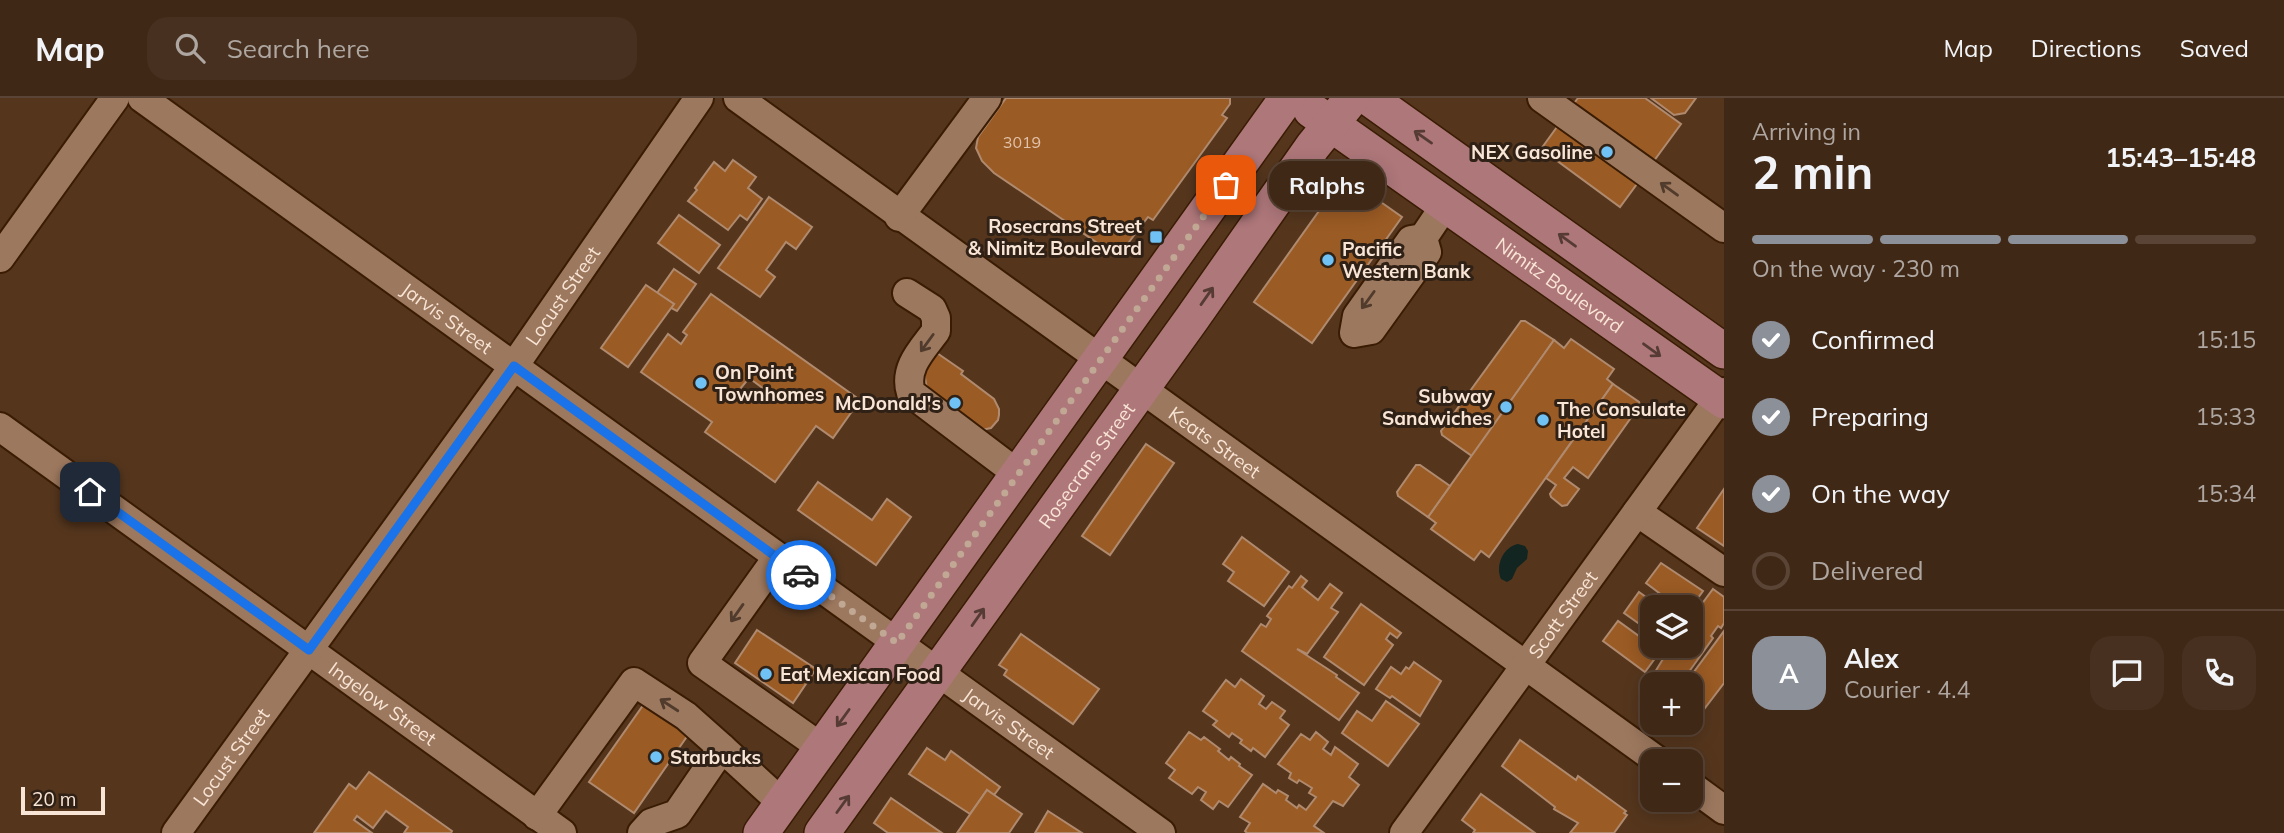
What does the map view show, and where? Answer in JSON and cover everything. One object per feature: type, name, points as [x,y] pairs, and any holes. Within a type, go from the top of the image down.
[{"type":"main road","points":[[761,833],[1287,98]]},
{"type":"main road","name":"Nimitz Boulevard","points":[[1294,98],[1341,111],[1446,204],[1723,397]]},
{"type":"main road","name":"Nimitz Boulevard","points":[[1369,98],[1724,351]]},
{"type":"main road","name":"Rosecrans Street","points":[[822,833],[1303,159],[1341,111]]},
{"type":"street","points":[[0,258],[115,98]]},
{"type":"street","name":"Jarvis Street","points":[[142,98],[1161,833]]},
{"type":"street","name":"Locust Street","points":[[176,833],[514,366],[699,98]]},
{"type":"street","name":"Keats Street","points":[[738,98],[899,217],[1641,749]]},
{"type":"street","points":[[899,217],[987,98]]},
{"type":"street","points":[[1542,98],[1724,228]]},
{"type":"street","points":[[1380,317],[1371,330],[1354,333],[1357,316],[1411,240],[1422,249],[1446,204]]},
{"type":"street","points":[[906,293],[932,309],[937,325],[936,331],[909,371],[911,393],[1018,474]]},
{"type":"street","name":"Scott Street","points":[[1404,833],[1723,397]]},
{"type":"street","name":"Ingelow Street","points":[[0,428],[562,833]]},
{"type":"street","points":[[1637,512],[1724,572]]},
{"type":"street","points":[[777,558],[702,663],[822,747]]},
{"type":"street","points":[[537,816],[634,682],[686,716],[782,803]]},
{"type":"street","points":[[642,833],[651,823],[677,814],[722,748]]},
{"type":"street","points":[[1703,795],[1724,810]]},
{"type":"water","points":[[1518,544],[1525,546],[1528,551],[1527,559],[1507,582],[1501,579],[1499,574],[1500,563],[1504,553]]},
{"type":"building","points":[[1006,98],[1230,98],[1230,104],[1222,115],[1227,118],[1153,220],[1148,217],[1126,246],[1112,250],[1105,248],[994,173],[982,161],[976,148],[978,137]]},
{"type":"building","points":[[1578,98],[1645,98],[1681,124],[1620,207],[1541,149]]},
{"type":"building","points":[[1651,98],[1696,98],[1685,113],[1674,115]]},
{"type":"building","points":[[733,160],[756,177],[748,188],[762,199],[747,220],[740,215],[728,230],[688,201],[714,162],[725,171]]},
{"type":"building","name":"Pacific Western Bank","points":[[1344,176],[1402,217],[1312,343],[1254,302]]},
{"type":"building","points":[[769,197],[812,227],[796,249],[786,242],[766,270],[775,277],[760,297],[718,268]]},
{"type":"building","points":[[679,215],[720,245],[699,273],[658,243]]},
{"type":"building","points":[[674,269],[696,284],[677,311],[671,308],[674,304],[657,293]]},
{"type":"building","points":[[646,285],[674,304],[628,367],[601,348]]},
{"type":"building","name":"On Point Townhomes","points":[[711,294],[860,400],[833,438],[816,426],[775,482],[705,432],[712,422],[641,372],[668,334],[681,344],[687,335],[683,332]],"holes":[[[749,378],[768,392],[760,403],[740,389]]]},
{"type":"building","points":[[1521,321],[1554,340],[1472,456],[1442,435],[1441,431]]},
{"type":"building","name":"The Consulate Hotel","points":[[1571,339],[1614,369],[1607,379],[1613,384],[1489,557],[1481,551],[1474,560],[1431,529],[1436,523],[1428,517],[1554,340],[1564,348]]},
{"type":"building","points":[[937,353],[963,371],[961,374],[994,399],[999,415],[991,428],[976,431],[928,395],[923,366],[927,359],[931,362]]},
{"type":"building","points":[[1613,384],[1640,405],[1588,478],[1573,467],[1564,478],[1579,489],[1567,505],[1562,506],[1550,494],[1556,485],[1546,478]]},
{"type":"building","points":[[1146,444],[1174,463],[1110,555],[1082,536]]},
{"type":"building","points":[[1416,465],[1420,465],[1450,486],[1428,517],[1398,496],[1397,492]]},
{"type":"building","points":[[818,482],[872,520],[887,499],[911,517],[876,565],[798,510]]},
{"type":"building","points":[[1724,489],[1724,546],[1697,528]]},
{"type":"building","points":[[1242,537],[1289,572],[1264,606],[1228,581],[1234,572],[1223,564]]},
{"type":"building","points":[[1661,563],[1703,591],[1700,595],[1662,595],[1646,583]]},
{"type":"building","points":[[1301,576],[1307,581],[1302,587],[1318,600],[1330,584],[1342,593],[1331,608],[1338,612],[1307,654],[1297,649],[1359,693],[1339,720],[1242,651],[1261,624],[1266,627],[1271,619],[1267,616],[1289,586],[1292,588]]},
{"type":"building","points":[[1713,589],[1724,597],[1724,623],[1721,628],[1718,626],[1703,652],[1703,602]]},
{"type":"building","points":[[1639,592],[1643,595],[1640,595],[1640,624],[1624,613]]},
{"type":"building","points":[[1361,604],[1401,633],[1397,638],[1390,633],[1386,639],[1393,645],[1364,685],[1324,657]]},
{"type":"building","points":[[1618,621],[1639,636],[1640,658],[1655,658],[1645,672],[1603,641]]},
{"type":"building","points":[[757,630],[816,669],[793,703],[735,663]]},
{"type":"building","points":[[1724,631],[1724,683],[1703,711],[1703,672],[1694,672]]},
{"type":"building","points":[[1021,634],[1099,689],[1073,724],[1004,675],[1007,670],[999,665]]},
{"type":"building","points":[[1664,658],[1699,658],[1689,672],[1655,672]]},
{"type":"building","points":[[1414,662],[1441,681],[1420,716],[1392,696],[1390,698],[1376,689],[1391,667],[1401,674]]},
{"type":"building","points":[[1241,679],[1264,696],[1259,704],[1266,709],[1272,702],[1285,711],[1280,718],[1289,725],[1265,757],[1240,743],[1242,740],[1232,733],[1229,737],[1213,725],[1217,721],[1203,711],[1226,680],[1235,687]]},
{"type":"building","points":[[1386,701],[1419,724],[1388,766],[1342,733],[1357,711],[1372,721]]},
{"type":"building","points":[[644,704],[688,735],[634,813],[589,782]]},
{"type":"building","points":[[1189,732],[1201,740],[1204,737],[1229,760],[1231,757],[1252,775],[1228,807],[1219,801],[1213,809],[1201,800],[1206,792],[1198,787],[1192,794],[1169,778],[1175,770],[1166,763]]},
{"type":"building","points":[[1316,732],[1328,742],[1323,749],[1331,755],[1335,747],[1358,764],[1349,777],[1359,785],[1343,806],[1333,801],[1314,826],[1324,833],[1247,833],[1245,831],[1250,823],[1240,817],[1263,784],[1276,793],[1278,790],[1288,796],[1286,800],[1297,808],[1299,805],[1306,810],[1316,797],[1309,793],[1312,788],[1299,780],[1297,783],[1289,778],[1291,773],[1278,764],[1301,734],[1310,740]]},
{"type":"building","points":[[1520,740],[1576,780],[1578,776],[1626,811],[1624,813],[1627,815],[1614,833],[1570,833],[1578,823],[1554,809],[1555,807],[1502,766]]},
{"type":"building","points":[[927,748],[945,760],[951,751],[1000,787],[994,795],[987,790],[970,814],[909,774]]},
{"type":"building","points":[[369,772],[452,831],[451,833],[404,833],[408,827],[386,811],[373,828],[357,816],[354,820],[372,833],[314,833],[349,784],[356,789]]},
{"type":"building","points":[[987,790],[1022,814],[1009,833],[957,833]]},
{"type":"building","points":[[1481,794],[1535,833],[1473,833],[1475,830],[1462,820]]},
{"type":"building","points":[[891,798],[942,833],[888,833],[874,823]]},
{"type":"building","points":[[1048,811],[1082,833],[1035,833]]},
{"type":"way so far","points":[[801,575],[897,643],[1226,185]]},
{"type":"place","name":"NEX Gasoline","points":[[1607,152]]},
{"type":"place","name":"Ralphs","points":[[1226,185]]},
{"type":"place","name":"Rosecrans Street & Nimitz Boulevard","points":[[1156,237]]},
{"type":"place","name":"Pacific Western Bank","points":[[1328,260]]},
{"type":"place","name":"On Point Townhomes","points":[[701,383]]},
{"type":"place","name":"McDonald's","points":[[955,403]]},
{"type":"place","name":"Subway Sandwiches","points":[[1506,407]]},
{"type":"place","name":"The Consulate Hotel","points":[[1543,420]]},
{"type":"place","name":"Eat Mexican Food","points":[[766,674]]},
{"type":"place","name":"Starbucks","points":[[656,757]]},
{"type":"route","points":[[90,492],[309,650],[514,366],[801,575]]}]
